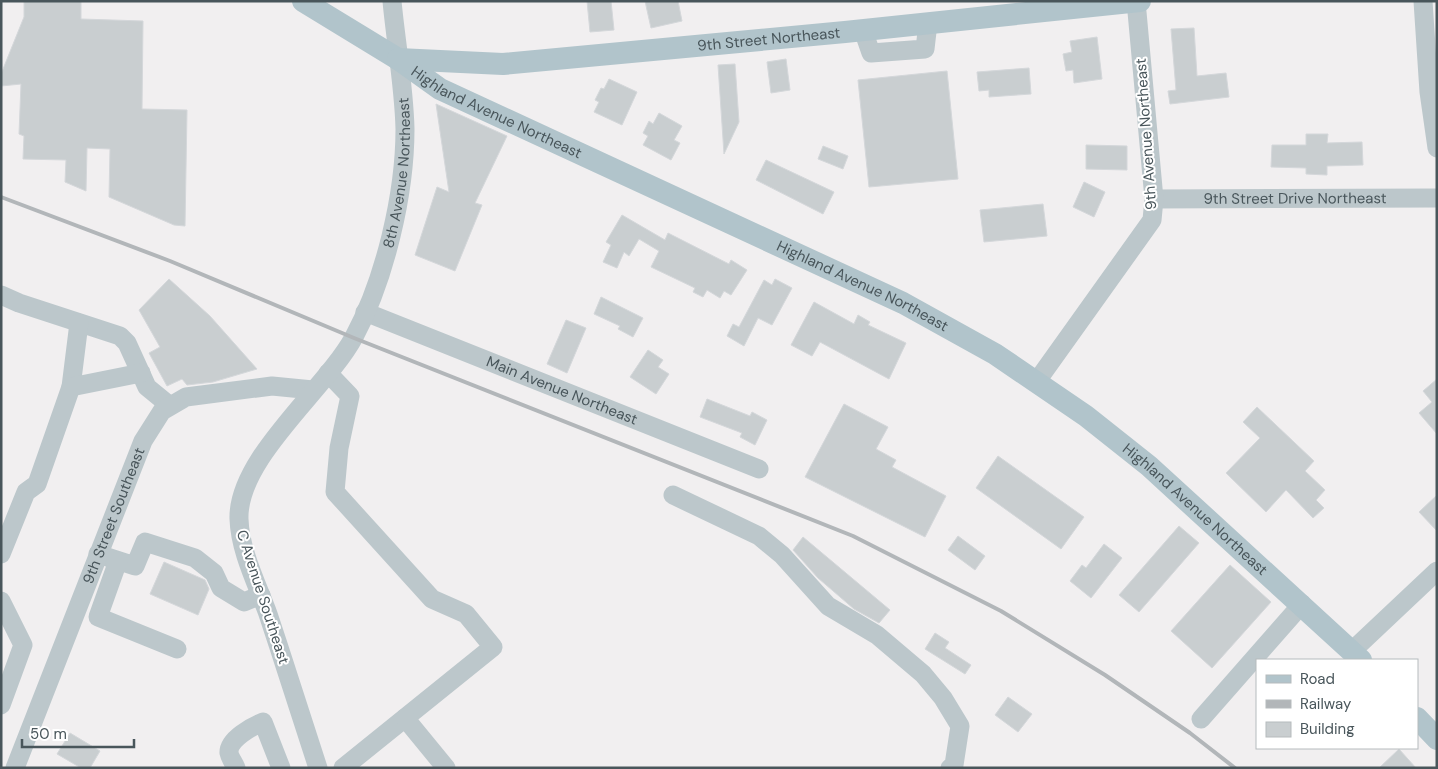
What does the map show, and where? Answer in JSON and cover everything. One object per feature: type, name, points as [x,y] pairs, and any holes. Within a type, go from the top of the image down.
[{"type":"main road","name":"Highland Avenue Northeast","points":[[303,1],[398,59],[440,89],[903,303],[973,341],[1037,381],[1086,416],[1149,466],[1302,604],[1356,656]]},
{"type":"main road","name":"9th Street Northeast","points":[[398,59],[503,64],[863,30],[1095,4],[1140,1]]},
{"type":"main road","points":[[1418,719],[1437,739]]},
{"type":"street","name":"8th Avenue Northeast","points":[[354,338],[384,258],[403,171],[403,98],[392,1]]},
{"type":"street","points":[[1423,1],[1429,92],[1437,148]]},
{"type":"street","name":"9th Avenue Northeast","points":[[1037,381],[1152,220],[1154,200],[1136,2]]},
{"type":"street","name":"9th Street Drive Northeast","points":[[1154,200],[1437,198]]},
{"type":"street","points":[[1,295],[19,303],[120,336],[127,343],[147,387],[169,405]]},
{"type":"street","name":"Main Avenue Northeast","points":[[365,312],[759,469]]},
{"type":"street","points":[[1,554],[26,492],[37,484],[71,387],[79,323]]},
{"type":"street","name":"C Avenue Southeast","points":[[318,768],[243,542],[239,519],[242,498],[252,472],[354,338]]},
{"type":"street","points":[[71,387],[141,373]]},
{"type":"street","points":[[328,373],[350,396],[339,448],[335,492],[432,599],[466,614],[493,647],[342,768]]},
{"type":"street","name":"9th Street Southeast","points":[[15,768],[143,441],[156,418],[169,405],[186,397],[272,386],[313,390]]},
{"type":"street","points":[[674,495],[759,536],[782,555],[828,606],[877,635],[923,674],[943,698],[960,726],[954,765],[950,768]]},
{"type":"street","points":[[98,554],[135,566],[145,542],[195,558],[214,573],[221,588],[244,602],[261,595]]},
{"type":"street","points":[[118,561],[98,617],[177,649]]},
{"type":"street","points":[[1356,656],[1437,571]]},
{"type":"street","points":[[1,601],[23,645],[1,705]]},
{"type":"street","points":[[1201,719],[1302,604]]},
{"type":"street","points":[[405,718],[446,768]]},
{"type":"street","points":[[236,768],[229,754],[230,748],[245,730],[263,722],[281,768]]},
{"type":"building","points":[[24,1],[81,1],[81,19],[143,21],[142,109],[187,110],[185,226],[174,225],[109,197],[110,149],[87,148],[86,191],[65,182],[66,160],[23,159],[24,136],[19,134],[21,84],[1,86],[1,74],[24,17]]},
{"type":"building","points":[[587,1],[611,1],[614,30],[590,32]]},
{"type":"building","points":[[645,1],[678,1],[682,21],[651,28]]},
{"type":"building","points":[[1194,28],[1197,76],[1226,73],[1229,97],[1170,104],[1168,91],[1176,90],[1171,29]]},
{"type":"building","points":[[1097,37],[1102,79],[1074,83],[1073,70],[1066,71],[1063,54],[1072,52],[1070,41]]},
{"type":"building","points":[[786,59],[790,90],[771,93],[767,62]]},
{"type":"building","points":[[735,64],[739,122],[724,154],[718,65]]},
{"type":"building","points":[[1029,68],[1031,94],[989,97],[989,90],[979,91],[977,72]]},
{"type":"building","points":[[947,71],[958,179],[869,187],[858,80]]},
{"type":"building","points":[[609,79],[637,92],[622,125],[594,112],[599,102],[595,100],[601,88],[604,89]]},
{"type":"building","points":[[436,104],[507,136],[475,203],[482,205],[455,271],[415,255],[437,187],[449,192]]},
{"type":"building","points":[[659,113],[682,126],[674,140],[680,143],[671,160],[643,145],[648,136],[643,133],[649,121],[653,124]]},
{"type":"building","points":[[1306,134],[1328,134],[1327,143],[1362,142],[1363,165],[1327,166],[1327,175],[1306,174],[1306,168],[1271,167],[1272,145],[1306,145]]},
{"type":"building","points":[[1086,145],[1127,146],[1127,170],[1086,169]]},
{"type":"building","points":[[823,146],[848,156],[843,169],[818,159]]},
{"type":"building","points":[[766,160],[834,192],[823,214],[756,180]]},
{"type":"building","points":[[1084,182],[1105,192],[1094,217],[1073,207]]},
{"type":"building","points":[[1043,204],[1047,236],[984,242],[980,210]]},
{"type":"building","points":[[622,215],[665,240],[668,233],[729,264],[731,260],[747,270],[731,295],[724,291],[720,298],[707,290],[703,297],[693,292],[695,288],[651,267],[659,251],[639,239],[629,256],[624,252],[617,268],[603,262],[611,245],[606,242]]},
{"type":"building","points":[[169,279],[210,316],[257,369],[213,382],[187,385],[182,379],[167,386],[149,353],[160,347],[139,310]]},
{"type":"building","points":[[775,279],[792,288],[772,325],[758,318],[744,346],[727,336],[733,324],[739,327],[764,280],[772,285]]},
{"type":"building","points":[[601,297],[643,318],[633,337],[618,329],[620,326],[594,314]]},
{"type":"building","points":[[814,302],[854,324],[858,315],[870,322],[868,325],[906,343],[889,379],[820,342],[812,356],[791,345]]},
{"type":"building","points":[[566,320],[586,328],[567,373],[547,364]]},
{"type":"building","points":[[648,350],[663,360],[658,367],[669,374],[656,394],[630,377]]},
{"type":"building","points":[[1437,379],[1437,434],[1419,413],[1432,402],[1423,391]]},
{"type":"building","points":[[707,399],[750,416],[752,412],[767,420],[755,445],[740,437],[742,433],[700,417]]},
{"type":"building","points":[[844,404],[888,427],[876,449],[896,460],[892,467],[946,496],[925,537],[805,477]]},
{"type":"building","points":[[1257,407],[1314,461],[1305,471],[1325,490],[1316,500],[1324,508],[1313,518],[1286,490],[1266,512],[1226,473],[1260,438],[1243,422]]},
{"type":"building","points":[[998,456],[1084,517],[1061,549],[976,488]]},
{"type":"building","points":[[1437,495],[1437,531],[1419,512]]},
{"type":"building","points":[[1179,526],[1199,543],[1139,612],[1119,595]]},
{"type":"building","points":[[958,536],[985,556],[975,570],[948,550]]},
{"type":"building","points":[[803,537],[890,610],[879,623],[854,609],[818,578],[793,550]]},
{"type":"building","points":[[1104,544],[1122,558],[1091,598],[1070,581],[1082,565],[1086,568]]},
{"type":"building","points":[[164,562],[205,580],[209,589],[198,615],[150,594]]},
{"type":"building","points":[[1230,565],[1271,602],[1212,668],[1171,631]]},
{"type":"building","points":[[935,633],[949,642],[945,648],[971,665],[965,674],[925,649]]},
{"type":"building","points":[[1008,697],[1032,714],[1018,732],[995,715]]},
{"type":"building","points":[[70,733],[100,751],[90,768],[81,768],[57,754]]},
{"type":"building","points":[[1399,749],[1416,768],[1379,768]]},
{"type":"railway","points":[[1,197],[170,261],[354,338],[853,536],[1001,611],[1105,675],[1190,733],[1235,768]]}]
